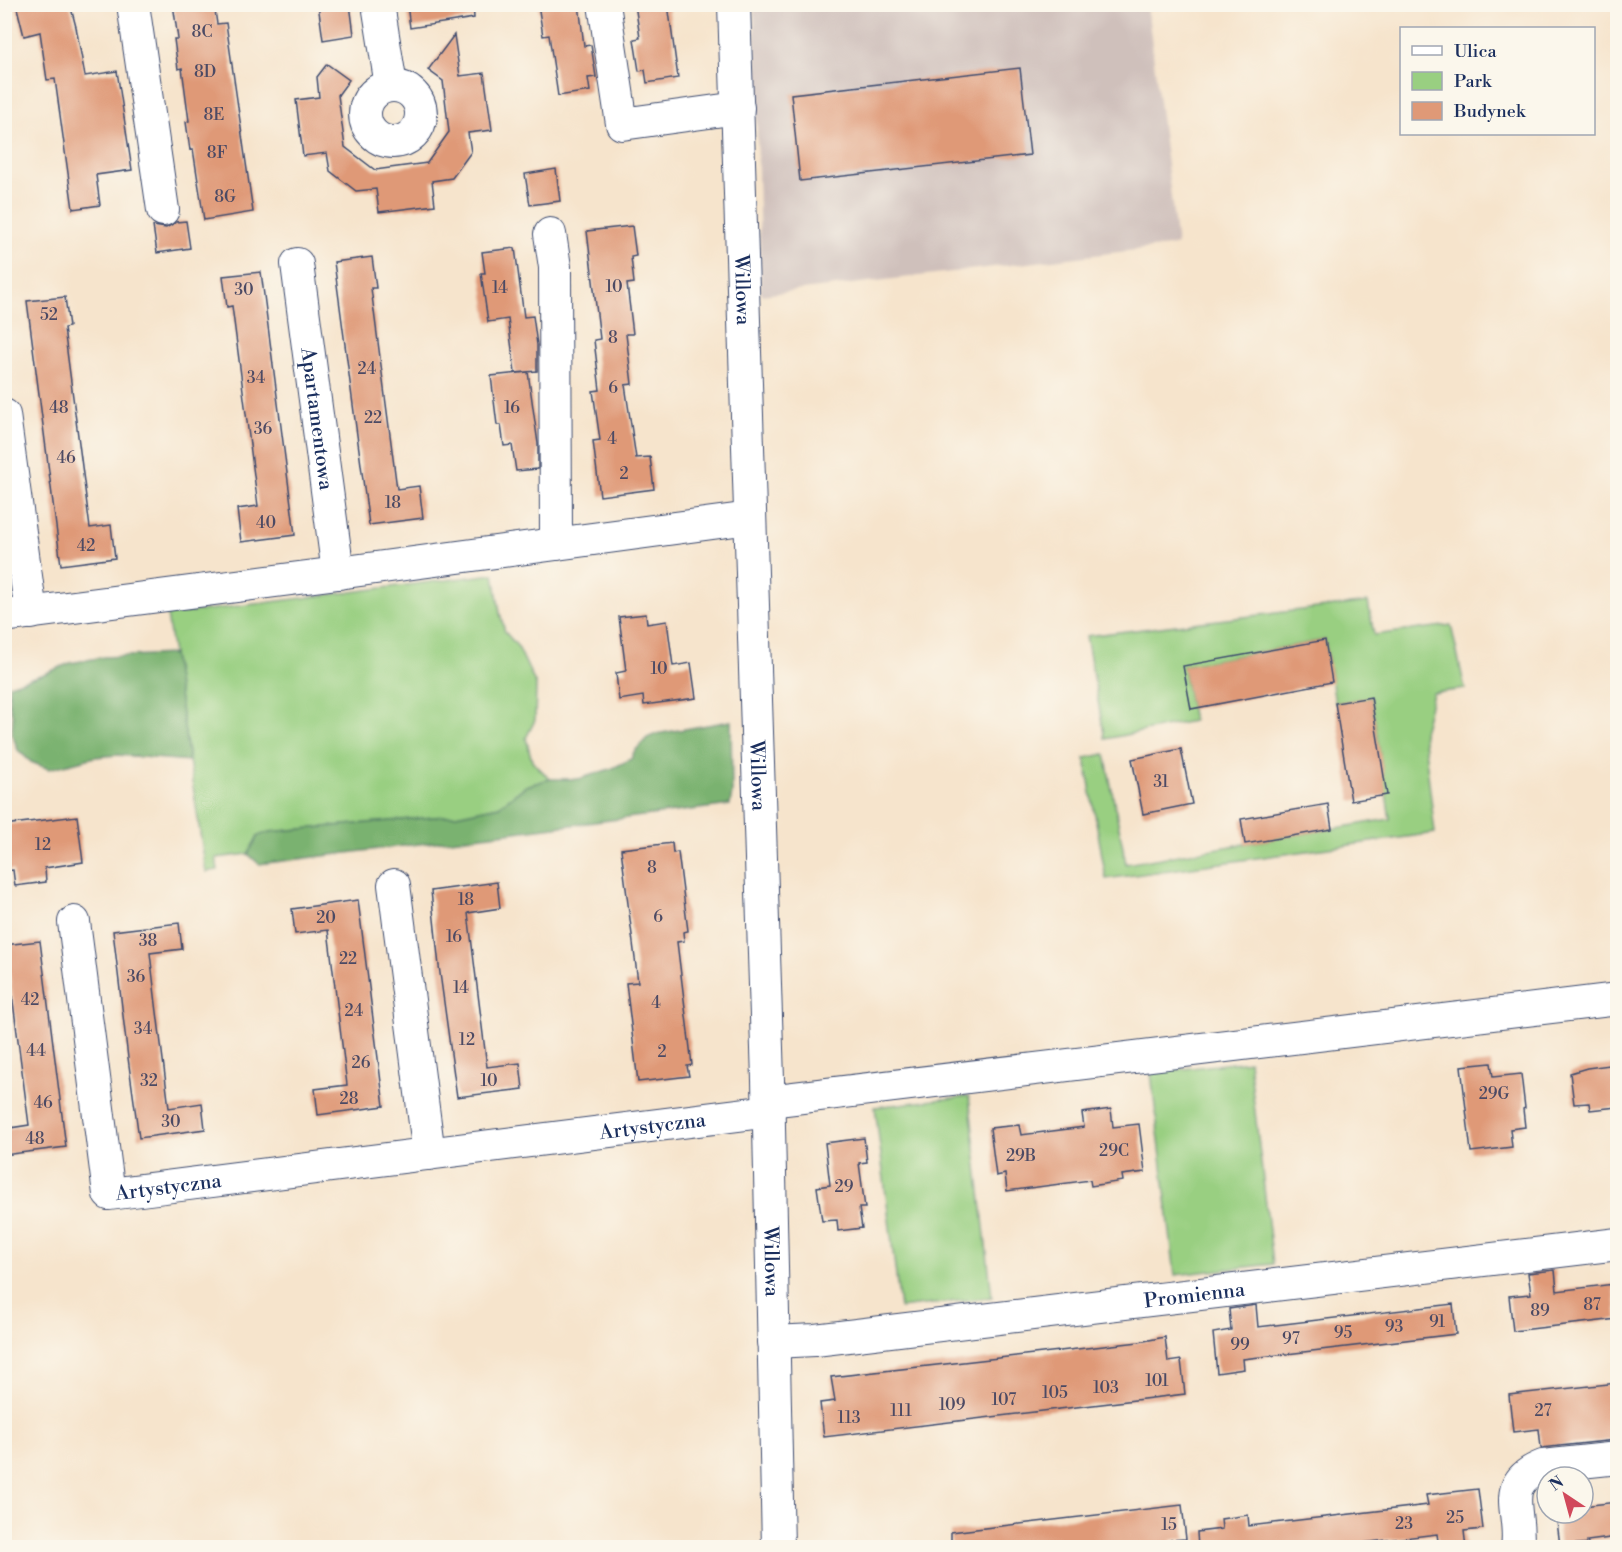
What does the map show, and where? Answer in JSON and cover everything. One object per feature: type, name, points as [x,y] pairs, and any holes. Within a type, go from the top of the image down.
[{"type":"street","points":[[133,4],[163,210]]},
{"type":"street","points":[[378,4],[391,86]]},
{"type":"street","points":[[604,4],[622,124],[738,108]]},
{"type":"street","name":"Willowa","points":[[734,4],[769,1106],[778,1548]]},
{"type":"street","points":[[550,234],[555,267],[556,544]]},
{"type":"street","name":"Apartamentowa","points":[[297,264],[338,573]]},
{"type":"street","points":[[4,415],[18,615],[750,518]]},
{"type":"street","points":[[394,885],[429,1154]]},
{"type":"street","name":"Artystyczna","points":[[74,922],[109,1194],[429,1154],[769,1106],[1617,999]]},
{"type":"street","name":"Promienna","points":[[773,1342],[826,1338],[1617,1244]]},
{"type":"street","points":[[1517,1548],[1519,1535],[1514,1500],[1516,1489],[1523,1477],[1543,1466],[1617,1458]]},
{"type":"shaded area","points":[[754,5],[1147,5],[1177,245],[761,295]]},
{"type":"green space","points":[[494,574],[505,632],[518,647],[536,685],[535,720],[526,738],[532,761],[550,779],[526,786],[499,806],[456,815],[269,832],[258,837],[248,854],[216,858],[218,870],[206,872],[167,615]]},
{"type":"green space","points":[[1368,602],[1374,635],[1451,625],[1465,689],[1433,693],[1423,732],[1435,833],[1106,879],[1085,758],[1105,754],[1126,864],[1390,819],[1371,697],[1335,703],[1325,640],[1183,666],[1193,721],[1105,739],[1086,636]]},
{"type":"green space","points":[[173,654],[189,761],[117,755],[95,757],[49,769],[31,762],[18,750],[12,734],[13,717],[9,703],[9,685],[70,663],[104,657]]},
{"type":"green space","points":[[731,721],[732,793],[730,805],[259,864],[248,854],[258,836],[269,832],[456,815],[499,806],[526,786],[550,779],[579,779],[613,768],[631,759],[634,752],[647,738],[656,734]]},
{"type":"green space","points":[[1249,1061],[1273,1264],[1175,1275],[1151,1073]]},
{"type":"green space","points":[[969,1096],[992,1297],[900,1308],[875,1107]]},
{"type":"building","points":[[16,4],[70,4],[85,76],[117,71],[132,170],[96,175],[100,205],[73,209],[55,79],[47,80],[40,32],[24,36]]},
{"type":"building","points":[[173,4],[214,4],[217,24],[226,23],[253,212],[204,220],[193,149],[190,150],[186,122],[189,121],[182,68],[178,69],[174,39],[178,39]]},
{"type":"building","points":[[318,4],[350,4],[354,35],[323,40]]},
{"type":"building","points":[[407,4],[473,4],[474,18],[410,28]]},
{"type":"building","points":[[538,4],[579,4],[584,46],[591,45],[596,77],[588,78],[590,91],[558,96],[549,35],[543,36]]},
{"type":"building","points":[[635,4],[668,4],[678,78],[647,83],[645,70],[639,71],[634,39],[640,38]]},
{"type":"building","points":[[454,35],[460,76],[484,73],[492,130],[468,133],[471,152],[452,178],[432,181],[435,205],[379,212],[376,189],[356,191],[330,171],[327,153],[303,156],[296,100],[319,97],[317,77],[327,64],[349,80],[338,95],[345,147],[375,170],[427,163],[449,132],[443,81],[428,70]]},
{"type":"building","points":[[1020,68],[1030,155],[800,181],[791,94]]},
{"type":"building","points":[[556,169],[560,201],[530,205],[525,174]]},
{"type":"building","points":[[186,221],[190,248],[157,253],[153,226],[166,228],[176,222]]},
{"type":"building","points":[[632,226],[636,256],[631,257],[634,283],[627,284],[633,334],[626,334],[632,384],[625,385],[636,458],[650,457],[654,489],[600,496],[593,441],[600,440],[593,391],[600,390],[594,340],[600,339],[587,231]]},
{"type":"building","points":[[515,248],[524,317],[533,316],[537,345],[537,371],[515,373],[508,319],[488,322],[481,273],[485,273],[482,252]]},
{"type":"building","points":[[372,257],[376,288],[371,288],[397,489],[419,486],[423,518],[369,525],[334,262]]},
{"type":"building","points":[[261,272],[295,535],[241,542],[237,509],[258,506],[232,306],[227,307],[223,276]]},
{"type":"building","points":[[65,297],[69,327],[64,328],[90,528],[111,525],[115,558],[61,565],[27,301]]},
{"type":"building","points":[[528,372],[538,444],[538,469],[516,471],[512,445],[504,446],[501,425],[497,425],[491,376]]},
{"type":"building","points":[[646,614],[647,624],[667,621],[673,666],[691,663],[696,698],[644,705],[643,696],[619,700],[616,673],[626,671],[619,617]]},
{"type":"building","points":[[1325,640],[1332,682],[1191,709],[1183,666]]},
{"type":"building","points":[[1371,697],[1387,795],[1351,801],[1335,703]]},
{"type":"building","points":[[1181,749],[1192,804],[1143,814],[1132,759]]},
{"type":"building","points":[[1328,804],[1332,829],[1245,844],[1241,819]]},
{"type":"building","points":[[77,816],[83,862],[45,868],[46,882],[15,886],[13,870],[4,871],[4,825]]},
{"type":"building","points":[[672,843],[673,853],[678,852],[688,931],[683,932],[684,941],[677,942],[692,1065],[687,1066],[689,1076],[638,1082],[626,983],[638,982],[621,849]]},
{"type":"building","points":[[497,882],[500,908],[468,913],[487,1067],[520,1063],[523,1089],[457,1097],[431,891]]},
{"type":"building","points":[[358,900],[384,1106],[318,1115],[315,1089],[347,1085],[328,930],[295,934],[292,909]]},
{"type":"building","points":[[179,923],[182,949],[150,953],[169,1108],[202,1103],[205,1129],[139,1138],[113,931]]},
{"type":"building","points":[[40,941],[66,1147],[4,1155],[4,1129],[29,1125],[9,971],[4,972],[4,945]]},
{"type":"building","points":[[1491,1063],[1493,1077],[1521,1074],[1525,1127],[1510,1129],[1512,1147],[1471,1152],[1461,1066]]},
{"type":"building","points":[[1617,1064],[1617,1107],[1590,1110],[1589,1103],[1574,1104],[1570,1073]]},
{"type":"building","points":[[1111,1109],[1113,1127],[1139,1124],[1145,1172],[1122,1175],[1123,1181],[1091,1186],[1090,1180],[1007,1191],[1005,1174],[996,1176],[990,1128],[1019,1125],[1021,1135],[1084,1127],[1082,1113]]},
{"type":"building","points":[[864,1138],[867,1162],[859,1163],[865,1208],[859,1208],[862,1228],[838,1231],[837,1220],[822,1221],[817,1187],[830,1185],[825,1143]]},
{"type":"building","points":[[1555,1270],[1557,1291],[1614,1284],[1617,1319],[1513,1331],[1509,1296],[1531,1294],[1528,1273]]},
{"type":"building","points":[[1453,1304],[1456,1334],[1243,1359],[1244,1369],[1217,1373],[1213,1333],[1231,1330],[1229,1309],[1256,1305],[1258,1327]]},
{"type":"building","points":[[1165,1337],[1168,1362],[1181,1360],[1185,1394],[824,1437],[820,1403],[835,1401],[831,1377],[1139,1342]]},
{"type":"building","points":[[1617,1383],[1617,1420],[1613,1420],[1615,1440],[1541,1448],[1539,1429],[1513,1432],[1509,1395]]},
{"type":"building","points":[[1478,1489],[1483,1529],[1464,1531],[1466,1548],[1439,1548],[1437,1534],[1320,1548],[1198,1548],[1197,1532],[1222,1529],[1221,1519],[1248,1515],[1249,1526],[1428,1505],[1426,1495]]},
{"type":"building","points":[[1617,1502],[1617,1537],[1560,1546],[1557,1525],[1595,1525],[1595,1505]]},
{"type":"building","points":[[1182,1505],[1186,1539],[1171,1540],[1172,1548],[951,1548],[951,1532]]}]
